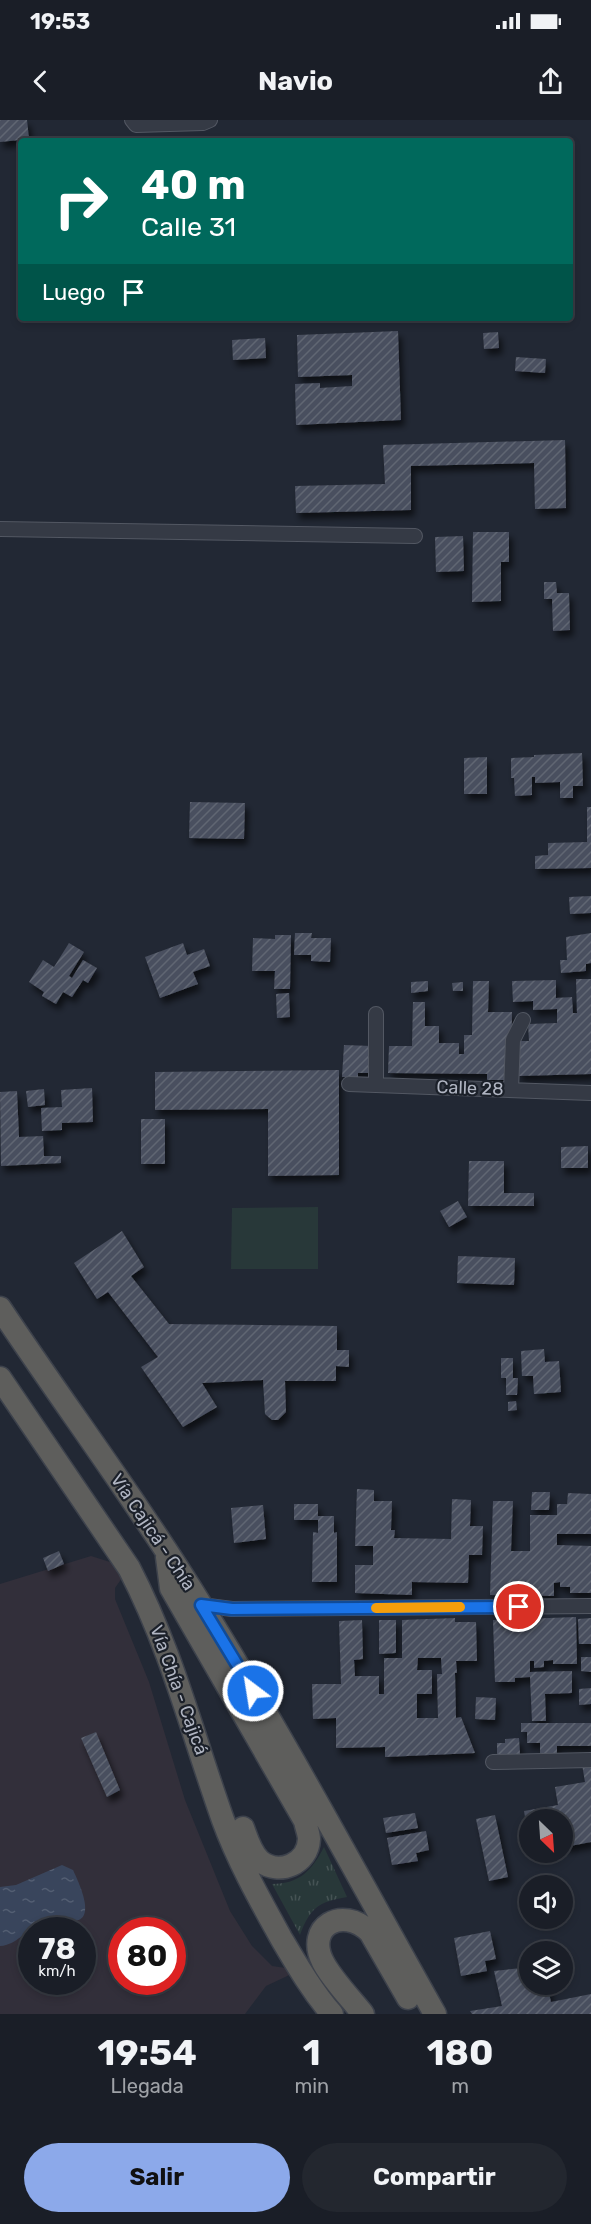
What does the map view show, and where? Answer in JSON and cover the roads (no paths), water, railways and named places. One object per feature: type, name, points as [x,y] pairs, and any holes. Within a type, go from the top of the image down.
[{"type":"highway","name":"Vía Cajicá - Chía","points":[[0,1308],[165,1548],[201,1605],[253,1691],[435,2014]]},
{"type":"highway","name":"Vía Chía - Cajicá","points":[[0,1378],[129,1568],[160,1634],[180,1685],[223,1821],[242,1865],[300,1970],[332,2014]]},
{"type":"highway","points":[[165,1548],[171,1587],[305,1821],[309,1839],[305,1853],[297,1863],[284,1868],[272,1868],[260,1860],[252,1851],[227,1789],[206,1766]]},
{"type":"highway","points":[[363,2014],[322,1962],[318,1947],[319,1938],[323,1930],[336,1921],[354,1920],[370,1932],[418,2014]]},
{"type":"street","points":[[132,120],[136,125],[203,123],[210,120]]},
{"type":"street","points":[[0,529],[415,536]]},
{"type":"street","points":[[376,1014],[376,1085]]},
{"type":"street","points":[[512,1090],[513,1040],[523,1020]]},
{"type":"street","name":"Calle 28","points":[[349,1084],[591,1093]]},
{"type":"street","points":[[201,1605],[232,1609],[591,1606]]},
{"type":"street","points":[[493,1762],[591,1760]]},
{"type":"water","points":[[62,1865],[73,1870],[82,1891],[84,1915],[82,1917],[18,1917],[18,1939],[0,1946],[0,1887],[16,1885]]}]
